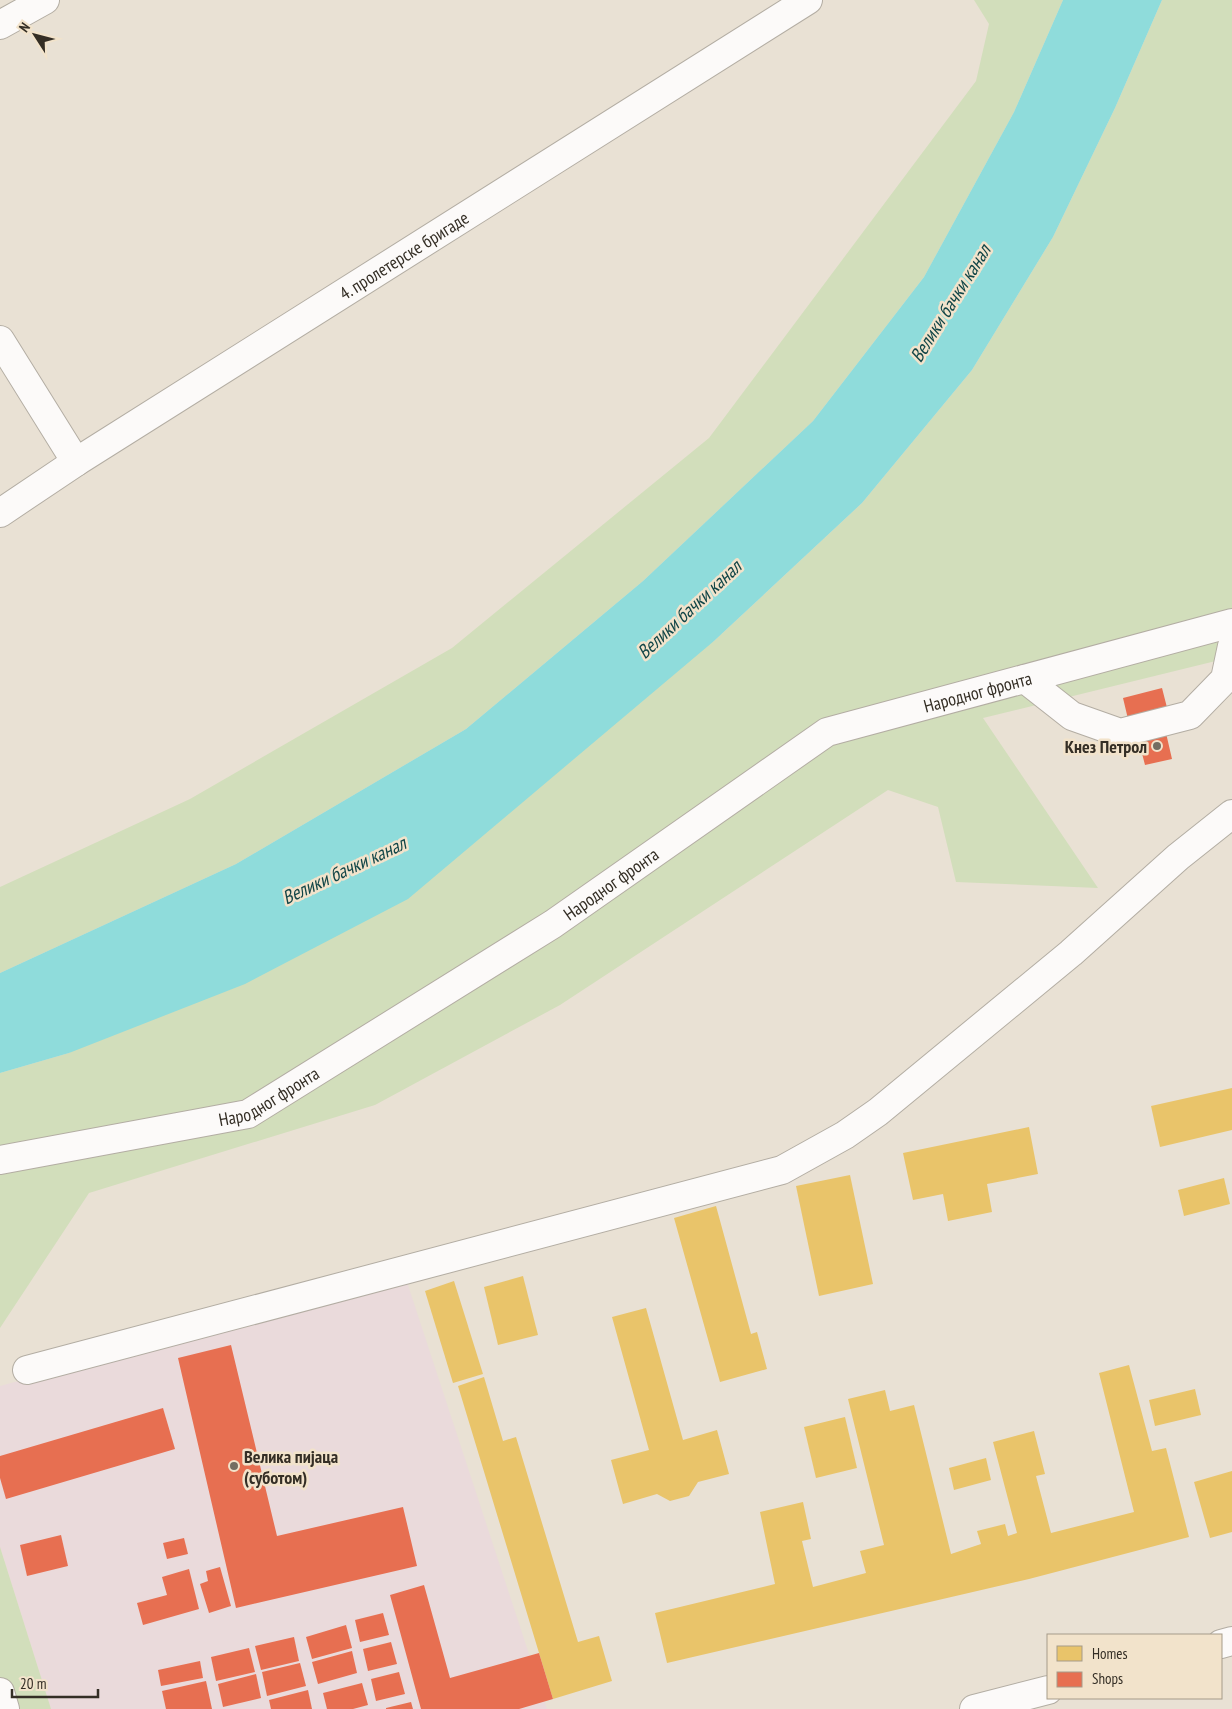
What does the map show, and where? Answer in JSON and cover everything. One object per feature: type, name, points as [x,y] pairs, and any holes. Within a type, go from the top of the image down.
[{"type":"street","points":[[0,25],[45,0]]},
{"type":"street","name":"4. пролетерске бригаде","points":[[0,513],[76,462],[808,0]]},
{"type":"street","points":[[0,340],[76,462]]},
{"type":"street","name":"Народног фронта","points":[[0,1160],[248,1114],[553,924],[827,732],[1232,623]]},
{"type":"street","points":[[1025,679],[1072,716],[1120,733],[1190,715],[1225,678],[1232,646]]},
{"type":"street","points":[[27,1370],[782,1170],[845,1135],[910,1087],[1071,953],[1178,857],[1232,814]]},
{"type":"street","points":[[974,1709],[1047,1690]]},
{"type":"street","points":[[0,1692],[5,1709]]},
{"type":"shaded area","name":"Велика пијаца (суботом)","points":[[405,1276],[547,1709],[51,1709],[0,1547],[0,1386]]},
{"type":"green space","points":[[974,0],[1063,0],[1014,112],[924,277],[813,421],[643,581],[466,729],[236,864],[0,973],[0,887],[190,799],[452,648],[709,438],[976,81],[989,24]]},
{"type":"green space","points":[[1162,0],[1232,0],[1232,657],[983,718],[1098,888],[956,882],[938,807],[888,790],[560,1005],[375,1105],[89,1193],[0,1328],[0,1073],[69,1053],[714,641],[862,503],[972,370],[1053,237],[1115,108]]},
{"type":"green space","points":[[0,1547],[51,1709],[0,1709]]},
{"type":"water","name":"Велики бачки канал","points":[[1063,0],[1162,0],[1115,108],[1053,237],[972,370],[862,503],[714,641],[408,899],[245,984],[69,1053],[0,1073],[0,973],[236,864],[466,729],[643,581],[813,421],[924,277],[1014,112]]},
{"type":"building: Homes","points":[[1232,1088],[1232,1130],[1160,1147],[1151,1106]]},
{"type":"building: Homes","points":[[1029,1127],[1038,1174],[987,1184],[992,1212],[948,1221],[943,1194],[913,1200],[903,1153]]},
{"type":"building: Homes","points":[[850,1175],[873,1284],[819,1296],[796,1186]]},
{"type":"building: Homes","points":[[1224,1178],[1230,1204],[1184,1216],[1178,1190]]},
{"type":"building: Homes","points":[[716,1206],[751,1334],[757,1332],[767,1369],[720,1382],[674,1218]]},
{"type":"building: Homes","points":[[523,1276],[538,1335],[498,1345],[484,1287]]},
{"type":"building: Homes","points":[[454,1281],[483,1374],[453,1383],[425,1291]]},
{"type":"building: Homes","points":[[646,1308],[683,1440],[717,1430],[729,1474],[698,1482],[689,1496],[670,1501],[657,1494],[623,1504],[611,1460],[649,1450],[612,1317]]},
{"type":"building: Homes","points":[[1129,1365],[1152,1451],[1166,1448],[1189,1537],[1029,1579],[667,1663],[655,1613],[775,1584],[760,1512],[803,1502],[811,1539],[802,1541],[813,1587],[866,1573],[860,1551],[884,1545],[848,1399],[885,1390],[890,1411],[914,1405],[951,1554],[981,1544],[977,1531],[1005,1524],[1008,1536],[1017,1533],[993,1442],[1034,1431],[1045,1474],[1036,1476],[1051,1533],[1134,1512],[1099,1373]]},
{"type":"building: Homes","points":[[484,1377],[503,1441],[516,1437],[578,1642],[599,1636],[612,1681],[553,1699],[458,1386]]},
{"type":"building: Homes","points":[[1195,1389],[1201,1415],[1155,1426],[1149,1400]]},
{"type":"building: Homes","points":[[845,1417],[857,1468],[816,1478],[804,1427]]},
{"type":"building: Homes","points":[[986,1458],[991,1480],[954,1490],[949,1468]]},
{"type":"building: Homes","points":[[1232,1471],[1232,1532],[1210,1538],[1194,1482]]},
{"type":"building: Shops","points":[[1162,688],[1173,731],[1166,733],[1172,759],[1145,765],[1138,738],[1133,740],[1123,698]]},
{"type":"building: Shops","points":[[231,1345],[277,1536],[403,1507],[417,1566],[236,1608],[178,1358]]},
{"type":"building: Shops","points":[[163,1408],[175,1449],[6,1499],[0,1478],[0,1456]]},
{"type":"building: Shops","points":[[61,1535],[68,1566],[27,1576],[20,1545]]},
{"type":"building: Shops","points":[[184,1538],[188,1554],[167,1559],[163,1543]]},
{"type":"building: Shops","points":[[220,1567],[231,1606],[209,1613],[200,1584],[208,1581],[206,1571]]},
{"type":"building: Shops","points":[[189,1569],[199,1609],[143,1625],[137,1603],[167,1595],[162,1577]]},
{"type":"building: Shops","points":[[424,1585],[450,1678],[539,1653],[553,1699],[519,1709],[421,1709],[390,1595]]},
{"type":"building: Shops","points":[[383,1613],[389,1635],[360,1642],[355,1620]]},
{"type":"building: Shops","points":[[346,1625],[352,1648],[312,1659],[306,1637]]},
{"type":"building: Shops","points":[[294,1637],[299,1661],[261,1670],[255,1646]]},
{"type":"building: Shops","points":[[391,1642],[397,1664],[368,1671],[363,1649]]},
{"type":"building: Shops","points":[[249,1648],[255,1672],[216,1681],[211,1657]]},
{"type":"building: Shops","points":[[352,1651],[357,1673],[318,1684],[312,1662]]},
{"type":"building: Shops","points":[[200,1661],[203,1678],[161,1686],[158,1670]]},
{"type":"building: Shops","points":[[300,1663],[306,1686],[267,1696],[262,1672]]},
{"type":"building: Shops","points":[[399,1672],[405,1694],[376,1701],[371,1679]]},
{"type":"building: Shops","points":[[256,1674],[261,1698],[223,1707],[218,1684]]},
{"type":"building: Shops","points":[[206,1681],[212,1709],[166,1709],[162,1691]]},
{"type":"building: Shops","points":[[362,1683],[368,1705],[353,1709],[327,1709],[323,1693]]},
{"type":"building: Shops","points":[[308,1690],[312,1709],[271,1709],[269,1700]]},
{"type":"building: Shops","points":[[411,1702],[413,1709],[386,1709],[386,1708]]},
{"type":"place","name":"Кнез Петрол","points":[[1157,746]]},
{"type":"place","name":"Велика пијаца (суботом)","points":[[234,1466]]}]
